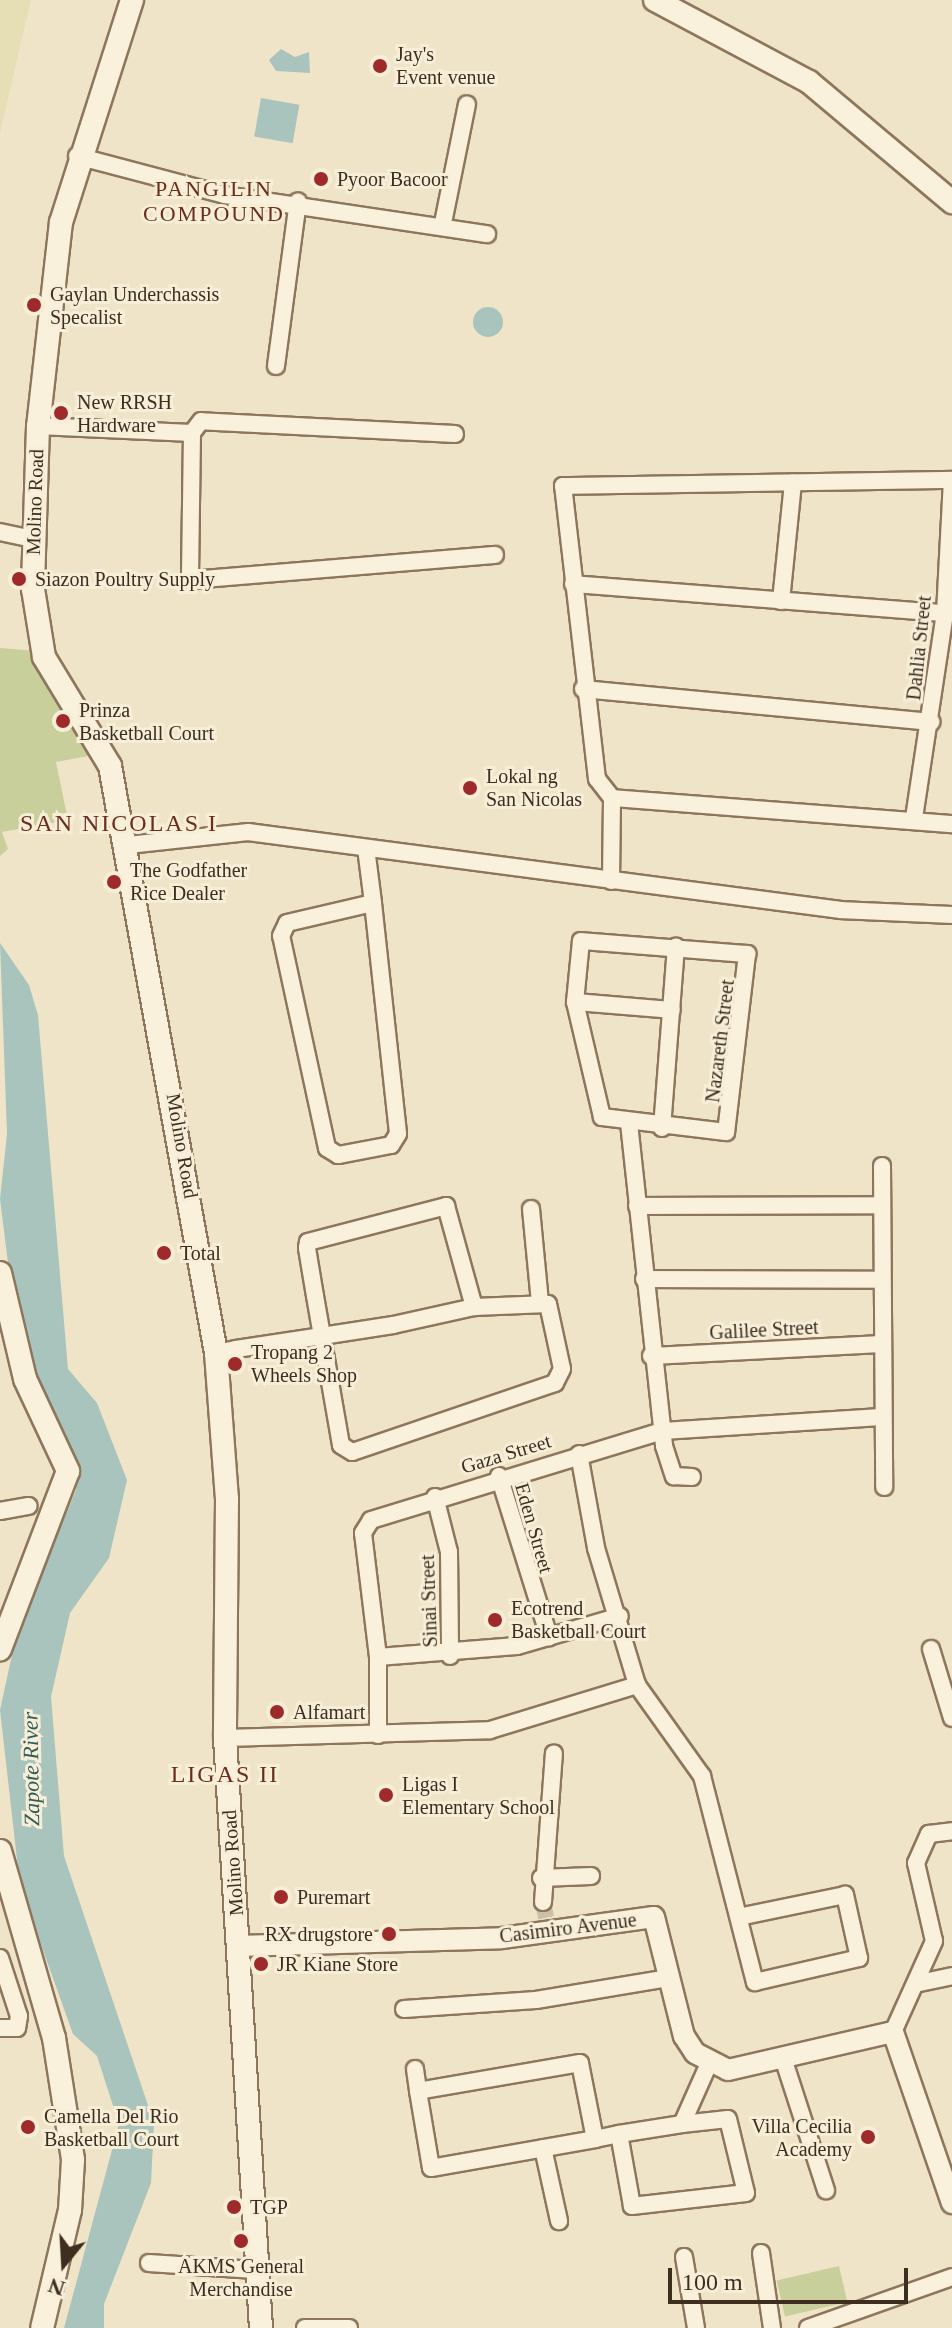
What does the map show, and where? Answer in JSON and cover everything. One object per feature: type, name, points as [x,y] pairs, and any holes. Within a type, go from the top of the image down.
[{"type":"main road","name":"Molino Road","points":[[132,0],[77,156],[54,269],[38,426],[33,539],[41,647],[105,750],[128,845],[216,1353],[227,1499],[225,1738],[255,2270],[261,2328]]},
{"type":"main road","points":[[655,0],[809,82],[952,202]]},
{"type":"main road","points":[[0,1273],[25,1379],[68,1471],[0,1649]]},
{"type":"main road","points":[[2,1874],[54,2038],[73,2160],[70,2210],[42,2328]]},
{"type":"street","points":[[443,223],[467,104]]},
{"type":"street","points":[[77,156],[225,195],[298,201],[443,223],[487,234]]},
{"type":"street","points":[[276,366],[298,201]]},
{"type":"street","points":[[455,434],[201,421],[192,433],[190,580],[495,555]]},
{"type":"street","points":[[38,426],[192,433]]},
{"type":"street","points":[[611,881],[612,798],[597,779],[583,689],[563,486],[952,480]]},
{"type":"street","name":"Dahlia Street","points":[[914,819],[945,613],[952,480]]},
{"type":"street","points":[[781,601],[793,483]]},
{"type":"street","points":[[0,532],[33,539]]},
{"type":"street","points":[[573,584],[945,613]]},
{"type":"street","points":[[583,689],[931,722]]},
{"type":"street","points":[[612,798],[952,824]]},
{"type":"street","points":[[128,845],[217,831],[883,915],[952,915]]},
{"type":"street","points":[[366,848],[373,903],[398,1134],[391,1145],[338,1155],[327,1148],[281,936],[287,923],[373,903]]},
{"type":"street","points":[[581,941],[676,947],[662,1128],[629,1123],[598,1111],[575,1002],[581,941]]},
{"type":"street","name":"Nazareth Street","points":[[662,1128],[726,1132],[747,954],[676,947]]},
{"type":"street","points":[[575,1002],[672,1010]]},
{"type":"street","points":[[629,1123],[651,1356],[663,1431],[672,1473],[692,1477]]},
{"type":"street","points":[[882,1166],[878,1344],[884,1487]]},
{"type":"street","points":[[474,1307],[449,1211],[440,1205],[308,1242],[341,1445],[352,1452],[555,1383],[562,1369],[550,1311],[540,1302],[531,1209]]},
{"type":"street","points":[[637,1206],[879,1205]]},
{"type":"street","points":[[644,1279],[878,1280]]},
{"type":"street","points":[[216,1353],[474,1307],[540,1302]]},
{"type":"street","name":"Galilee Street","points":[[651,1356],[878,1344]]},
{"type":"street","name":"Gaza Street","points":[[378,1657],[364,1525],[499,1476],[663,1431],[881,1417]]},
{"type":"street","points":[[579,1454],[596,1548],[620,1616],[637,1685],[702,1776],[755,1982],[859,1958],[845,1895],[739,1917]]},
{"type":"street","name":"Eden Street","points":[[499,1476],[549,1637]]},
{"type":"street","name":"Sinai Street","points":[[435,1497],[449,1552],[450,1656]]},
{"type":"street","points":[[0,1511],[29,1506]]},
{"type":"street","points":[[378,1735],[378,1657],[450,1656],[549,1637],[620,1616]]},
{"type":"street","points":[[931,1649],[945,1670],[952,1718]]},
{"type":"street","points":[[225,1738],[490,1730],[637,1685]]},
{"type":"street","points":[[543,1902],[541,1878],[554,1753]]},
{"type":"street","points":[[952,1831],[929,1834],[916,1863],[934,1941],[893,2032],[946,2168],[952,2203]]},
{"type":"street","points":[[541,1878],[591,1876]]},
{"type":"street","name":"Casimiro Avenue","points":[[238,1946],[548,1928],[654,1917],[684,2036],[710,2061]]},
{"type":"street","points":[[0,1958],[19,2016],[17,2028],[0,2028]]},
{"type":"street","points":[[404,2009],[536,2000],[669,1978]]},
{"type":"street","points":[[915,1984],[951,1981]]},
{"type":"street","points":[[682,2124],[710,2061],[728,2070],[784,2061],[893,2032]]},
{"type":"street","points":[[784,2061],[826,2190]]},
{"type":"street","points":[[418,2091],[580,2063],[595,2139]]},
{"type":"street","points":[[415,2069],[431,2168],[619,2134],[728,2119],[746,2193],[632,2206],[619,2134]]},
{"type":"street","points":[[543,2148],[559,2221]]},
{"type":"street","points":[[761,2253],[772,2328]]},
{"type":"street","points":[[684,2257],[696,2328]]},
{"type":"street","points":[[149,2263],[255,2270]]},
{"type":"street","points":[[808,2328],[952,2277]]},
{"type":"street","points":[[856,2310],[863,2328]]},
{"type":"street","points":[[305,2328],[349,2328]]},
{"type":"shaded area","points":[[0,0],[31,0],[0,133]]},
{"type":"green space","points":[[0,648],[37,651],[99,754],[56,762],[68,820],[2,832],[8,849],[0,856]]},
{"type":"green space","points":[[839,2266],[847,2302],[785,2316],[777,2280]]},
{"type":"water","points":[[281,49],[295,57],[309,52],[310,73],[276,71],[269,60]]},
{"type":"water","points":[[261,98],[299,105],[293,143],[254,136]]},
{"type":"water","points":[[488,307],[499,311],[503,322],[499,333],[488,337],[477,333],[473,322],[477,311]]},
{"type":"water","name":"Zapote River","points":[[0,943],[29,985],[38,1015],[68,1369],[97,1403],[127,1480],[109,1558],[70,1613],[51,1697],[64,1856],[154,2123],[151,2183],[104,2304],[104,2328],[64,2328],[119,2124],[97,2056],[73,2034],[20,1886],[0,1710],[17,1632],[76,1490],[77,1471],[36,1380],[8,1263],[0,1199],[7,1134]]},
{"type":"tunnel","points":[[543,1902],[547,1922]]},
{"type":"place","name":"Jay's Event venue","points":[[380,66]]},
{"type":"place","name":"Pyoor Bacoor","points":[[321,179]]},
{"type":"place","name":"Gaylan Underchassis Specalist","points":[[34,305]]},
{"type":"place","name":"New RRSH Hardware","points":[[61,413]]},
{"type":"place","name":"Siazon Poultry Supply","points":[[19,579]]},
{"type":"place","name":"Prinza Basketball Court","points":[[63,721]]},
{"type":"place","name":"Lokal ng San Nicolas","points":[[470,788]]},
{"type":"place","name":"The Godfather Rice Dealer","points":[[114,882]]},
{"type":"place","name":"Total","points":[[164,1253]]},
{"type":"place","name":"Tropang 2 Wheels Shop","points":[[235,1364]]},
{"type":"place","name":"Ecotrend Basketball Court","points":[[495,1620]]},
{"type":"place","name":"Alfamart","points":[[277,1712]]},
{"type":"place","name":"Ligas I Elementary School","points":[[386,1795]]},
{"type":"place","name":"Puremart","points":[[281,1897]]},
{"type":"place","name":"RX drugstore","points":[[389,1934]]},
{"type":"place","name":"JR Kiane Store","points":[[261,1964]]},
{"type":"place","name":"Camella Del Rio Basketball Court","points":[[28,2127]]},
{"type":"place","name":"Villa Cecilia Academy","points":[[868,2137]]},
{"type":"place","name":"TGP","points":[[234,2207]]},
{"type":"place","name":"AKMS General Merchandise","points":[[241,2241]]},
{"type":"district","name":"PANGILIN COMPOUND","points":[[214,200]]},
{"type":"district","name":"SAN NICOLAS I","points":[[119,824]]},
{"type":"district","name":"LIGAS II","points":[[225,1775]]}]
